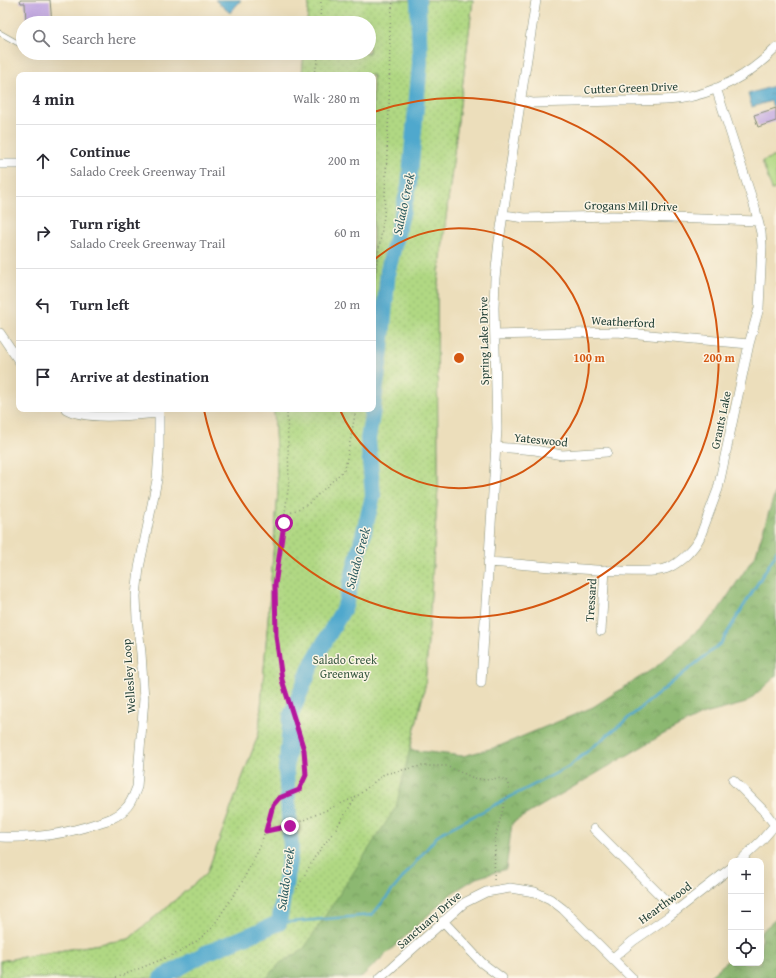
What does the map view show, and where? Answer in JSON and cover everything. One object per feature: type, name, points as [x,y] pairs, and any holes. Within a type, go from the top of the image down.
[{"type":"street","name":"Spring Lake Drive","points":[[481,683],[496,447],[497,407],[495,278],[536,0]]},
{"type":"street","name":"Cutter Green Drive","points":[[521,100],[533,103],[677,99],[694,96],[728,83],[751,69],[776,48]]},
{"type":"street","name":"Grants Lake","points":[[488,562],[605,570],[654,571],[668,568],[678,562],[696,543],[718,489],[749,344],[759,308],[762,246],[761,233],[755,208],[716,88]]},
{"type":"street","points":[[0,164],[16,164]]},
{"type":"street","name":"Grogans Mill Drive","points":[[504,216],[525,218],[613,216],[758,221]]},
{"type":"street","name":"Weatherford","points":[[495,335],[616,332],[749,344]]},
{"type":"street","points":[[0,333],[16,357]]},
{"type":"street","points":[[74,412],[85,415],[103,416],[148,412]]},
{"type":"street","name":"Wellesley Loop","points":[[0,838],[28,838],[70,832],[114,817],[126,809],[137,787],[144,699],[141,652],[136,619],[136,596],[139,568],[157,480],[159,412]]},
{"type":"street","name":"Yateswood","points":[[496,447],[535,450],[562,455],[607,452]]},
{"type":"street","name":"Tressard","points":[[601,631],[605,570]]},
{"type":"street","points":[[733,780],[764,811],[775,825],[743,858]]},
{"type":"street","points":[[594,829],[676,911]]},
{"type":"street","name":"Hearthwood","points":[[613,958],[633,941],[676,911],[728,870]]},
{"type":"street","name":"Sanctuary Drive","points":[[380,978],[464,903],[478,895],[494,890],[510,888],[535,892],[550,899],[563,909],[632,978]]},
{"type":"street","points":[[443,921],[482,963],[500,977]]},
{"type":"lane","points":[[0,32],[16,42]]},
{"type":"path","points":[[320,16],[321,0]]},
{"type":"path","points":[[376,268],[384,216],[392,0]]},
{"type":"path","points":[[314,72],[318,60]]},
{"type":"path","points":[[116,978],[180,952],[212,928],[241,884],[260,847],[273,805],[279,798],[299,790],[306,775],[304,750],[288,704],[280,670],[276,636],[275,585],[289,483],[287,412]]},
{"type":"path","points":[[284,516],[308,504],[345,469],[355,412]]},
{"type":"path","points":[[266,831],[290,826],[356,797],[384,774],[421,766],[446,766],[474,778],[486,780],[498,778],[506,780],[509,787],[495,839],[494,890]]},
{"type":"path","points":[[297,889],[314,858],[335,830],[356,797]]},
{"type":"green space","name":"Salado Creek Greenway","points":[[309,0],[473,0],[437,290],[438,487],[425,686],[410,750],[463,756],[497,747],[593,707],[656,667],[715,615],[756,554],[776,489],[776,676],[746,703],[701,715],[660,736],[512,823],[506,869],[476,878],[452,893],[360,978],[0,978],[0,961],[129,939],[207,873],[259,733],[278,492],[274,412],[376,412],[376,72],[302,72],[303,60],[376,60],[376,16],[308,16]]},
{"type":"green space","name":"Salado Creek Greenway","points":[[309,0],[473,0],[437,290],[438,487],[425,686],[396,807],[303,950],[280,963],[267,978],[0,978],[0,961],[129,939],[207,873],[259,733],[278,492],[274,412],[376,412],[376,72],[302,72],[303,60],[376,60],[376,16],[308,16]]},
{"type":"green space","points":[[776,156],[776,189],[772,190],[762,161]]},
{"type":"green space","points":[[776,919],[776,978],[708,978],[728,961],[728,966],[764,966],[764,929]]},
{"type":"water","points":[[215,0],[241,0],[230,13]]},
{"type":"water","points":[[774,84],[776,84],[776,106],[773,107],[771,101],[752,107],[748,94],[774,86]]},
{"type":"building","points":[[20,0],[50,0],[51,16],[26,16],[25,3],[21,3]]},
{"type":"building","points":[[776,108],[776,121],[758,127],[754,115]]},
{"type":"waterway","name":"Salado Creek","points":[[376,386],[381,350],[388,270],[409,186],[420,63],[418,0]]},
{"type":"waterway","name":"Salado Creek","points":[[161,978],[206,953],[279,923],[291,848],[286,770],[291,715],[312,664],[345,606],[373,496],[368,439],[372,412]]},
{"type":"waterway","points":[[279,923],[372,915],[439,834],[568,767],[721,643],[776,551]]},
{"type":"route","points":[[284,523],[275,585],[276,636],[282,680],[288,704],[304,750],[306,775],[299,790],[279,798],[273,805],[266,831],[290,826]]}]
